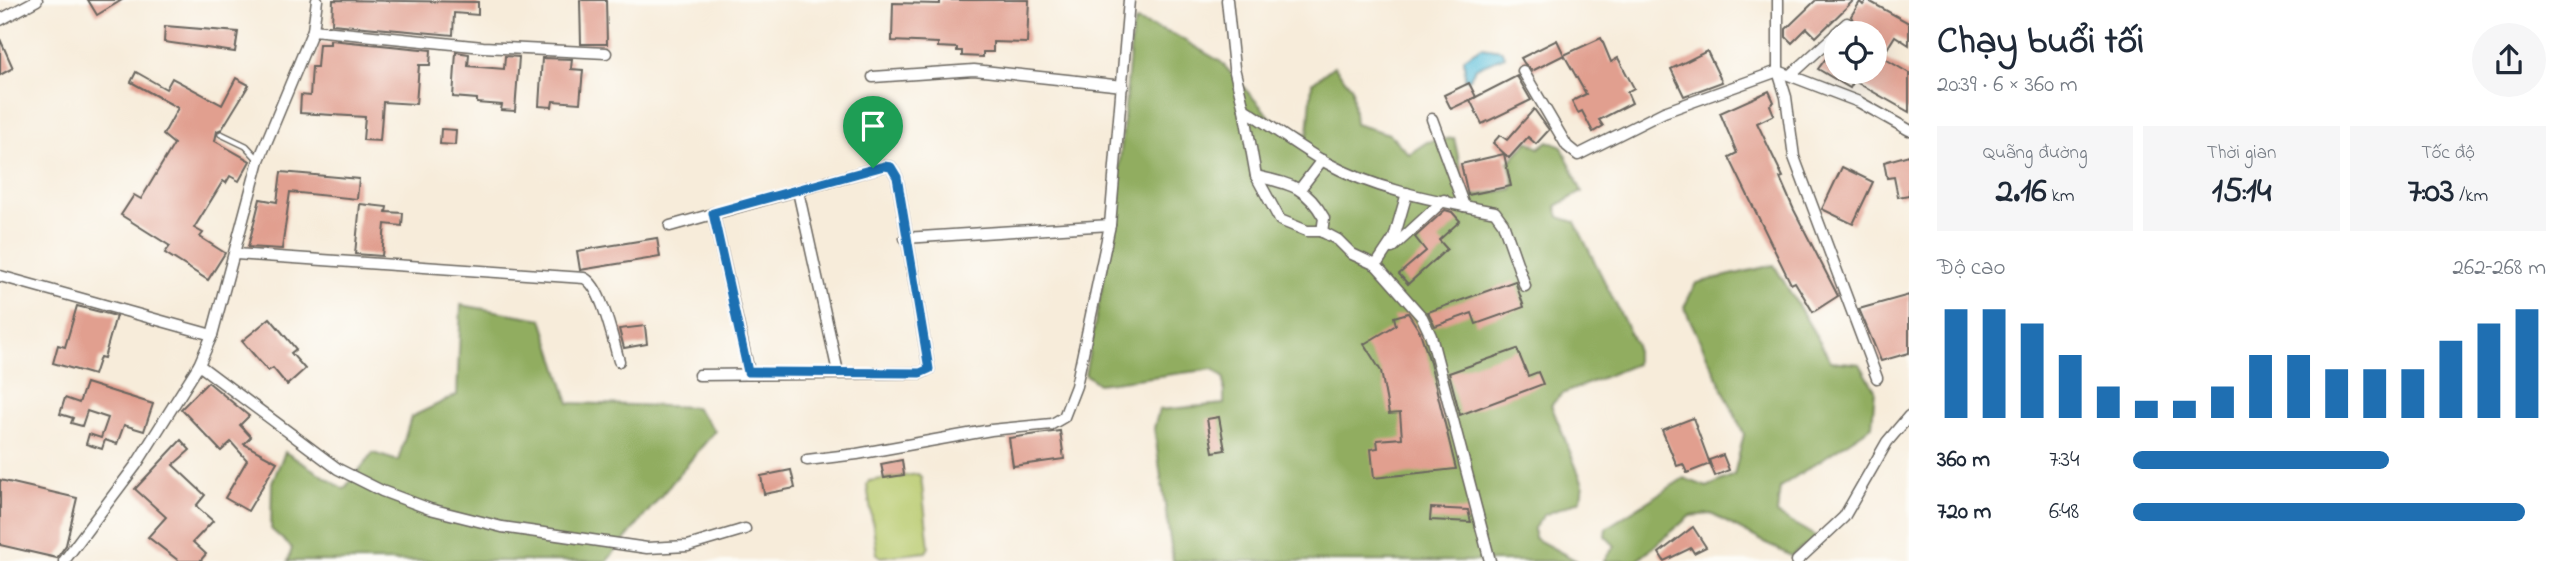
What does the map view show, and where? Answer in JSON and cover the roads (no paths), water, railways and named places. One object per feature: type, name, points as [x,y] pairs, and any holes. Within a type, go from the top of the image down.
[{"type":"street","points":[[0,20],[37,0]]},
{"type":"street","points":[[64,561],[135,465],[199,365],[212,335],[236,254],[259,160],[291,90],[313,30],[317,0]]},
{"type":"street","points":[[807,460],[857,454],[991,430],[1052,424],[1064,417],[1076,386],[1110,225],[1129,0]]},
{"type":"street","points":[[1227,0],[1234,68],[1256,176],[1280,220],[1307,231],[1322,232],[1338,240],[1352,254],[1376,265],[1422,317],[1431,335],[1490,561]]},
{"type":"street","points":[[1778,0],[1778,71],[1786,97],[1794,157],[1877,378]]},
{"type":"street","points":[[313,30],[483,47],[607,53]]},
{"type":"street","points":[[1791,75],[1824,45]]},
{"type":"street","points":[[873,77],[974,70],[1123,86]]},
{"type":"street","points":[[1523,71],[1567,146],[1578,155],[1664,112],[1778,71],[1858,102],[1909,130]]},
{"type":"street","points":[[1244,109],[1322,160],[1363,180],[1406,193],[1495,212],[1503,223],[1525,286]]},
{"type":"street","points":[[1433,119],[1464,206]]},
{"type":"street","points":[[1300,189],[1322,160]]},
{"type":"street","points":[[670,226],[873,168],[891,167],[897,177],[905,238],[929,369],[920,373],[748,372],[699,375]]},
{"type":"street","points":[[1256,176],[1307,193],[1324,218],[1322,232]]},
{"type":"street","points":[[798,191],[838,372]]},
{"type":"street","points":[[1386,253],[1406,193]]},
{"type":"street","points":[[1376,265],[1444,200]]},
{"type":"street","points":[[713,213],[748,372]]},
{"type":"street","points":[[905,238],[1110,225]]},
{"type":"street","points":[[236,254],[584,278],[593,284],[596,291],[619,361]]},
{"type":"street","points":[[0,276],[212,335]]},
{"type":"street","points":[[199,365],[338,470],[382,491],[430,509],[502,527],[647,548],[688,547],[745,529]]},
{"type":"street","points":[[1797,561],[1844,517],[1887,442],[1909,416]]},
{"type":"lane","points":[[221,134],[246,145],[259,160]]},
{"type":"water","points":[[1481,47],[1501,50],[1505,56],[1475,68],[1469,80],[1465,79],[1464,58]]}]
